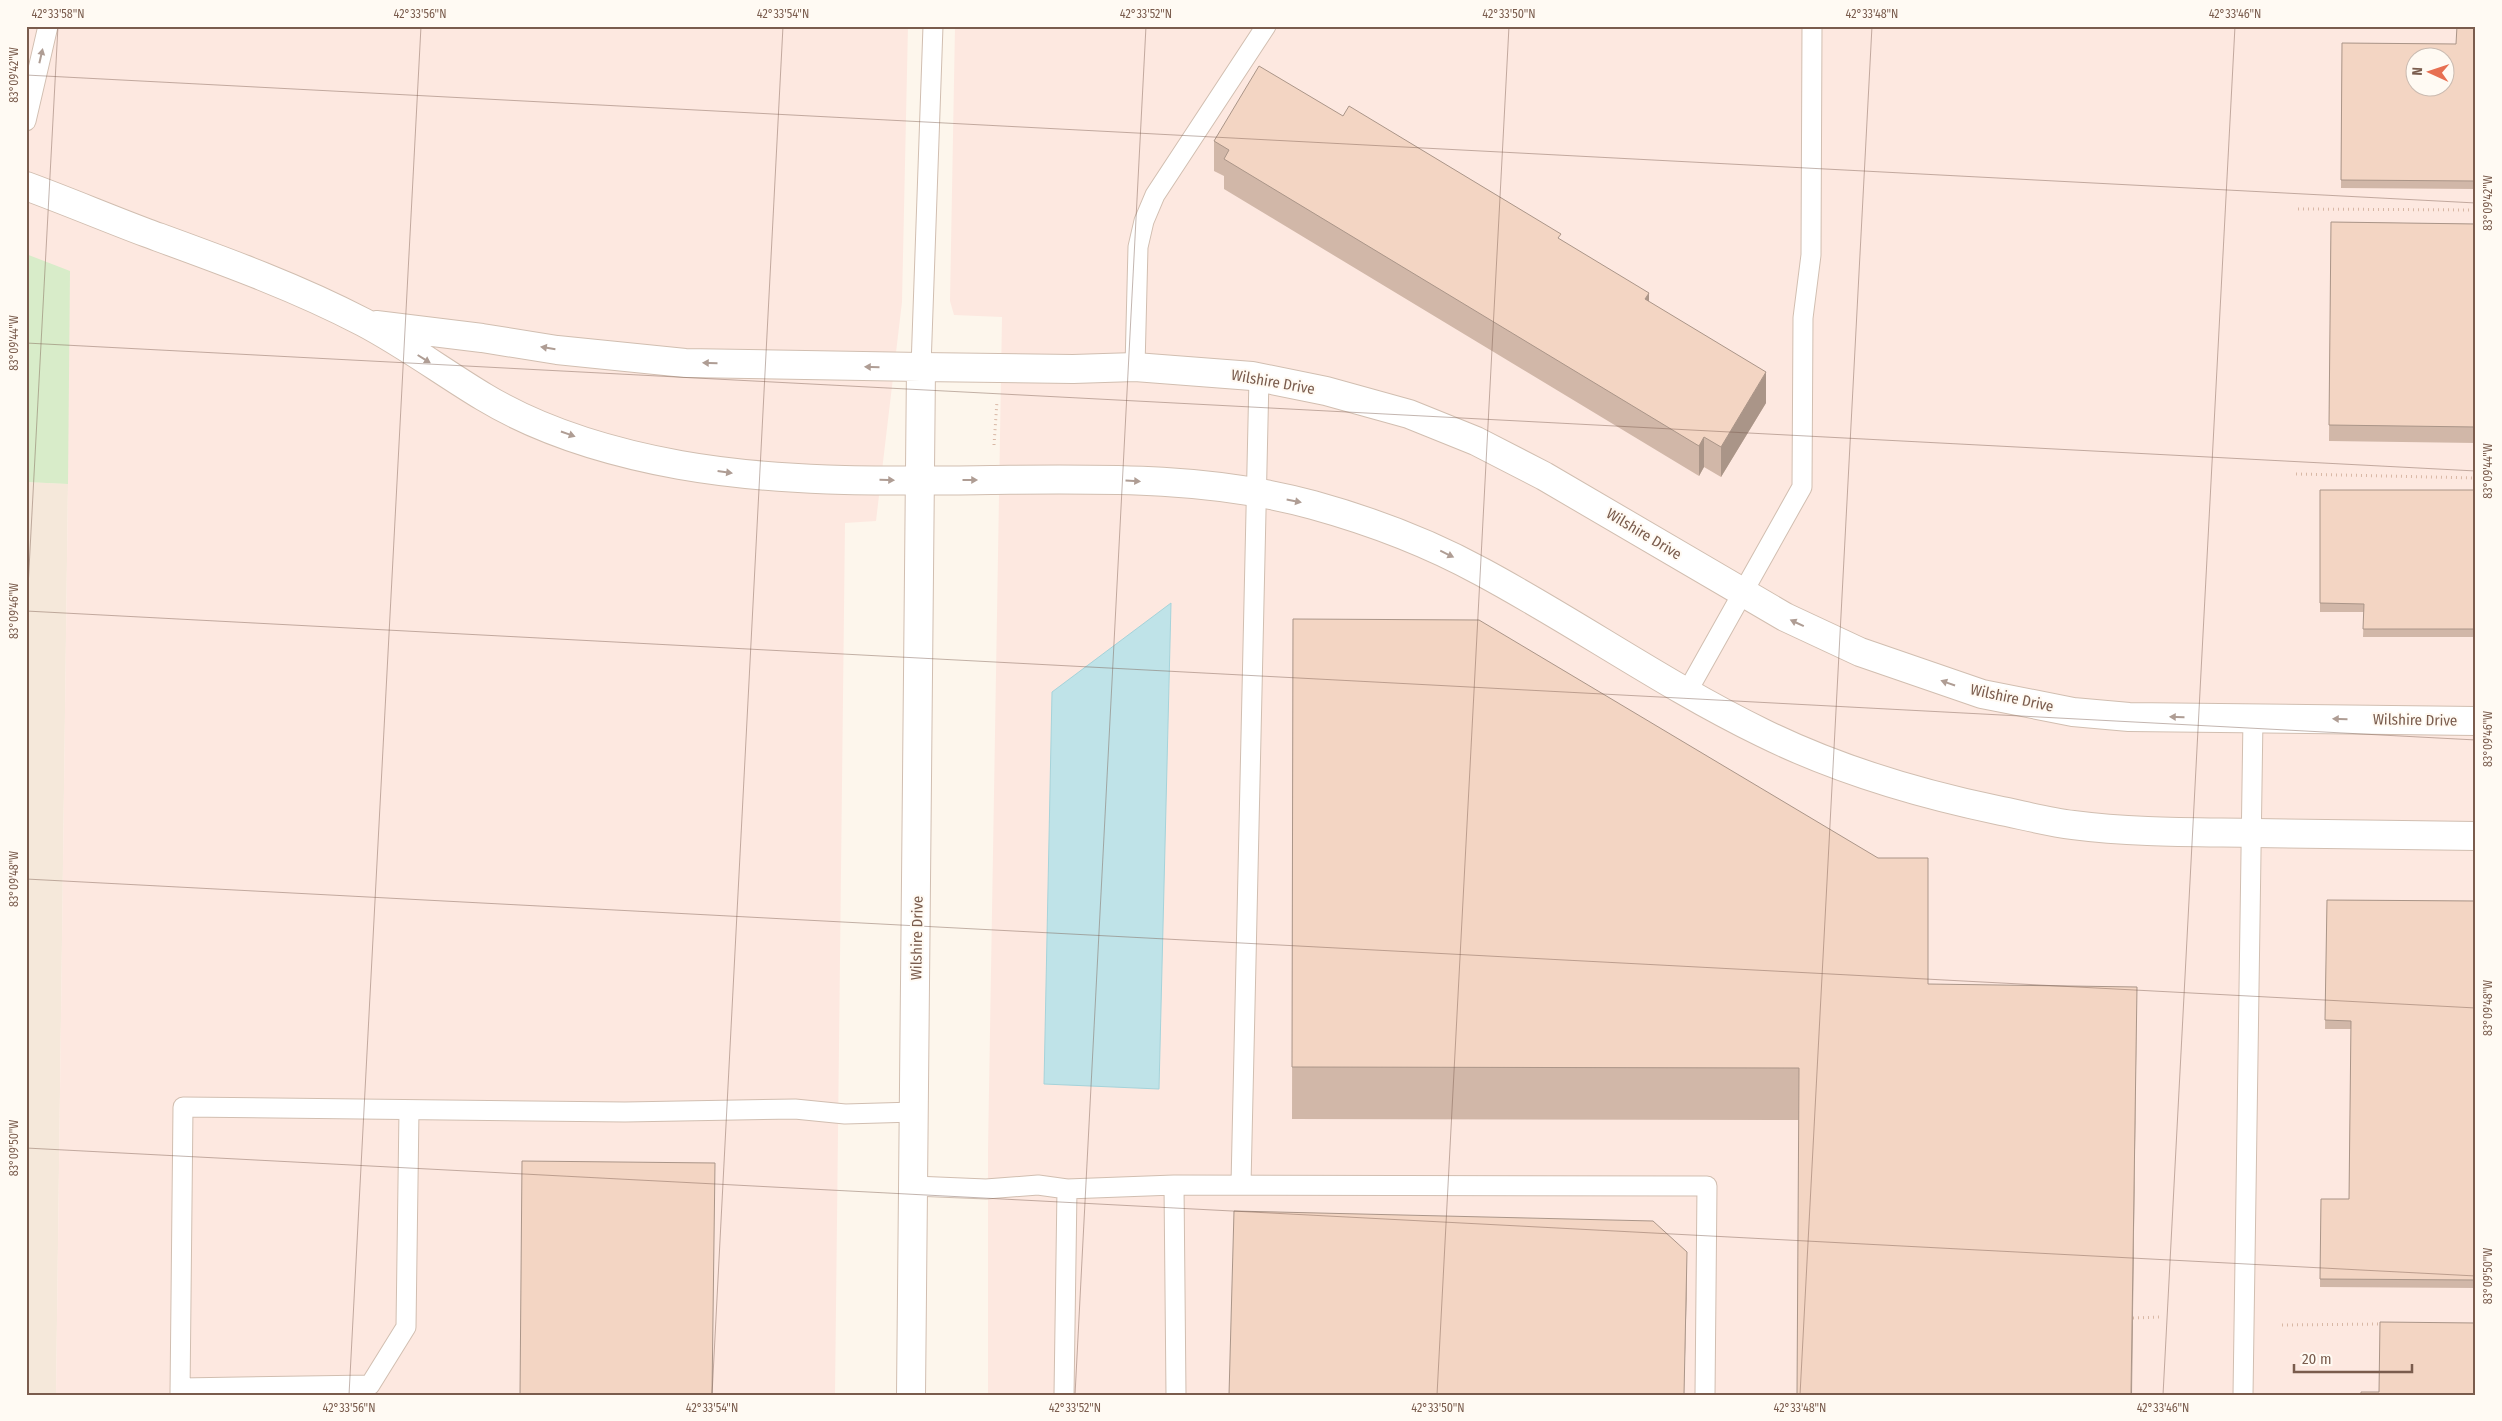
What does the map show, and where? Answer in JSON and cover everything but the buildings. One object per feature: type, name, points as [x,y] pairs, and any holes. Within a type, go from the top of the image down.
[{"type":"street","points":[[26,186],[139,230],[265,275],[368,324],[491,402],[550,428],[612,450],[678,465],[746,475],[922,480],[1084,478],[1181,483],[1257,493],[1309,504],[1382,526],[1431,547],[1478,570],[1687,692],[1764,734],[1838,766],[1913,791],[2068,825],[2140,831],[2476,836]]},
{"type":"street","points":[[368,324],[482,338],[557,350],[685,363],[921,368]]},
{"type":"street","name":"Wilshire Drive","points":[[911,1395],[922,480],[921,368],[1135,367],[1259,377],[1326,391],[1409,414],[1476,441],[1544,476],[1785,618],[1860,652],[1982,694],[2074,712],[2101,714],[2476,721]]},
{"type":"lane","points":[[26,121],[48,26]]},
{"type":"lane","points":[[921,368],[933,26]]},
{"type":"lane","points":[[1135,367],[1138,248],[1144,221],[1155,195],[1266,26]]},
{"type":"lane","points":[[1687,692],[1802,488],[1803,318],[1811,255],[1812,26]]},
{"type":"lane","points":[[1241,1185],[1253,549],[1257,493],[1259,377]]},
{"type":"lane","points":[[2243,1395],[2254,718]]},
{"type":"lane","points":[[408,1110],[406,1327],[370,1385],[180,1391],[183,1107],[625,1112],[795,1109],[845,1114],[915,1112]]},
{"type":"lane","points":[[914,1186],[986,1189],[1038,1185],[1067,1189],[1174,1185],[1707,1186],[1705,1395]]},
{"type":"lane","points":[[1174,1185],[1176,1395]]},
{"type":"lane","points":[[1064,1395],[1067,1189]]},
{"type":"path","points":[[2298,209],[2476,210]]},
{"type":"path","points":[[994,449],[997,394]]},
{"type":"path","points":[[2296,474],[2476,478]]},
{"type":"path","points":[[2133,1318],[2160,1318]]},
{"type":"path","points":[[2282,1325],[2387,1324]]},
{"type":"shaded area","points":[[26,26],[908,26],[902,302],[876,521],[845,523],[835,1395],[56,1395],[68,484],[26,482]]},
{"type":"shaded area","points":[[955,26],[2476,26],[2476,1395],[988,1395],[988,1150],[1002,317],[954,315],[950,301]]},
{"type":"shaded area","points":[[26,482],[68,484],[56,1395],[26,1395]]},
{"type":"green space","points":[[26,254],[70,271],[68,484],[26,482]]},
{"type":"water","points":[[1171,603],[1159,1089],[1044,1084],[1052,692]]}]
